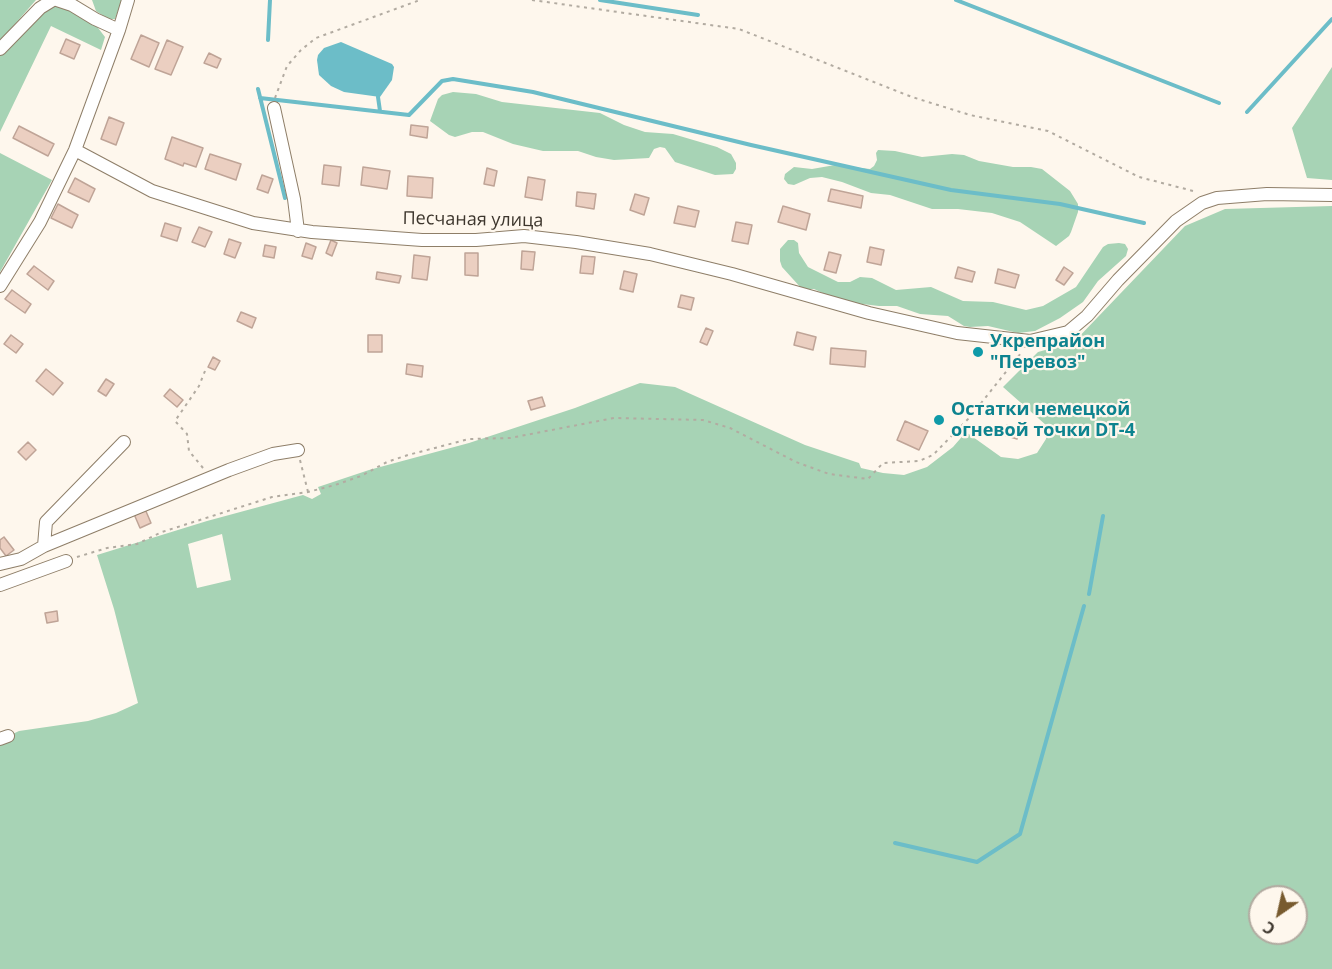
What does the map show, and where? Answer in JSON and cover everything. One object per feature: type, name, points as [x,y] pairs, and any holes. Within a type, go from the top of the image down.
[{"type":"street","points":[[0,49],[40,8],[55,0],[72,5],[119,30]]},
{"type":"street","points":[[0,286],[40,222],[75,150],[128,0]]},
{"type":"street","points":[[274,108],[294,199],[298,231]]},
{"type":"street","name":"Песчаная улица","points":[[75,150],[152,191],[253,224],[298,231],[422,240],[476,240],[524,236],[576,242],[650,254],[732,274],[869,313],[957,333],[1030,341],[1068,333],[1087,316],[1118,280],[1176,221],[1202,202],[1217,198]]},
{"type":"street","points":[[1217,198],[1332,195]]},
{"type":"street","points":[[45,546],[46,522],[124,442]]},
{"type":"street","points":[[0,564],[21,559],[45,546],[210,477],[273,454],[298,450]]},
{"type":"street","points":[[0,585],[66,561]]},
{"type":"path","points":[[274,108],[275,95],[287,66],[316,38],[420,0]]},
{"type":"path","points":[[532,0],[739,29],[912,97],[970,115],[1048,131],[1139,177],[1217,198]]},
{"type":"path","points":[[560,0],[561,5]]},
{"type":"path","points":[[66,561],[107,548],[137,544],[162,532],[273,497],[308,492],[361,476],[387,462],[469,439],[510,438],[614,418],[703,420],[730,428],[796,462],[829,474],[868,479],[883,463],[919,461],[933,454],[970,417],[1030,341]]},
{"type":"path","points":[[205,371],[199,386],[175,421],[187,434],[189,451],[210,477]]},
{"type":"path","points":[[298,450],[308,492]]},
{"type":"green space","points":[[0,0],[36,0],[0,41]]},
{"type":"green space","points":[[92,0],[122,0],[115,19],[108,19],[96,11]]},
{"type":"green space","points":[[60,3],[92,20],[105,37],[101,50],[51,26],[0,132],[0,54],[44,6]]},
{"type":"green space","points":[[1332,67],[1332,180],[1307,178],[1292,128]]},
{"type":"green space","points":[[453,92],[476,94],[502,102],[600,113],[645,132],[673,134],[717,147],[731,154],[736,163],[736,169],[733,174],[715,175],[675,162],[665,148],[660,147],[654,149],[649,158],[614,160],[578,151],[543,151],[513,144],[483,132],[472,132],[455,137],[430,121],[438,99],[442,95]]},
{"type":"green space","points":[[878,150],[922,157],[964,155],[979,161],[1042,169],[1070,191],[1078,204],[1078,212],[1071,232],[1056,246],[1020,222],[992,213],[932,209],[822,177],[810,178],[794,185],[788,184],[784,179],[785,174],[794,167],[812,169],[835,165],[870,169],[877,160]]},
{"type":"green space","points":[[0,153],[52,180],[0,272]]},
{"type":"green space","points":[[1332,206],[1332,969],[0,969],[0,740],[19,731],[88,721],[116,713],[138,703],[114,609],[97,555],[207,521],[303,495],[312,499],[321,494],[318,487],[369,470],[469,443],[575,408],[640,383],[675,387],[805,445],[859,463],[861,468],[883,473],[904,475],[927,467],[953,447],[966,432],[1001,457],[1018,459],[1037,453],[1046,439],[1047,426],[1003,387],[1038,352],[1074,342],[1185,226],[1225,209]],"holes":[[[222,534],[231,580],[197,588],[188,544]]]},
{"type":"green space","points":[[788,240],[798,243],[799,253],[808,267],[838,282],[850,282],[860,277],[872,278],[896,290],[931,287],[963,301],[993,302],[1026,310],[1043,306],[1076,287],[1103,247],[1108,244],[1125,244],[1128,249],[1126,256],[1098,281],[1083,302],[1060,318],[1035,331],[1018,333],[988,326],[964,326],[948,316],[920,314],[897,306],[854,303],[836,299],[814,289],[802,289],[782,267],[780,261],[780,249]]},
{"type":"water","points":[[341,42],[392,64],[394,67],[392,80],[380,97],[344,92],[331,86],[319,75],[318,55],[324,48]]},
{"type":"building","points":[[141,35],[159,43],[149,67],[131,59]]},
{"type":"building","points":[[66,39],[80,45],[74,59],[60,53]]},
{"type":"building","points":[[167,40],[183,47],[171,75],[155,69]]},
{"type":"building","points":[[209,53],[221,59],[217,68],[204,63]]},
{"type":"building","points":[[109,117],[124,123],[116,145],[101,139]]},
{"type":"building","points":[[411,125],[428,127],[427,138],[410,135]]},
{"type":"building","points":[[19,126],[54,144],[48,156],[13,138]]},
{"type":"building","points":[[172,137],[203,148],[196,167],[184,163],[183,166],[165,159]]},
{"type":"building","points":[[210,154],[241,164],[236,180],[205,169]]},
{"type":"building","points":[[324,165],[341,167],[339,186],[322,184]]},
{"type":"building","points":[[363,167],[390,171],[387,189],[361,185]]},
{"type":"building","points":[[487,168],[497,171],[494,186],[484,184]]},
{"type":"building","points":[[262,175],[273,179],[268,193],[257,189]]},
{"type":"building","points":[[408,176],[433,178],[432,198],[407,196]]},
{"type":"building","points":[[528,177],[545,180],[542,200],[525,197]]},
{"type":"building","points":[[75,178],[95,189],[89,202],[68,192]]},
{"type":"building","points":[[831,189],[863,196],[861,208],[828,201]]},
{"type":"building","points":[[577,192],[596,194],[594,209],[576,206]]},
{"type":"building","points":[[635,194],[649,198],[644,215],[630,210]]},
{"type":"building","points":[[58,204],[78,215],[72,228],[51,218]]},
{"type":"building","points":[[678,206],[699,211],[695,227],[674,223]]},
{"type":"building","points":[[783,206],[810,214],[806,230],[778,222]]},
{"type":"building","points":[[736,222],[752,225],[748,244],[732,241]]},
{"type":"building","points":[[165,223],[181,228],[177,241],[161,236]]},
{"type":"building","points":[[199,227],[212,232],[205,247],[192,242]]},
{"type":"building","points":[[229,239],[241,243],[235,258],[224,254]]},
{"type":"building","points":[[331,240],[337,243],[332,256],[326,253]]},
{"type":"building","points":[[306,243],[316,247],[312,259],[302,256]]},
{"type":"building","points":[[265,245],[276,247],[274,258],[263,256]]},
{"type":"building","points":[[870,247],[884,250],[881,265],[867,262]]},
{"type":"building","points":[[522,251],[535,252],[533,270],[521,269]]},
{"type":"building","points":[[829,252],[841,255],[836,273],[824,270]]},
{"type":"building","points":[[465,253],[478,253],[478,276],[465,275]]},
{"type":"building","points":[[414,255],[430,257],[427,280],[412,278]]},
{"type":"building","points":[[582,256],[595,257],[593,274],[580,273]]},
{"type":"building","points":[[34,266],[54,281],[48,290],[27,274]]},
{"type":"building","points":[[958,267],[975,272],[972,282],[955,278]]},
{"type":"building","points":[[1064,267],[1073,273],[1064,285],[1056,280]]},
{"type":"building","points":[[998,269],[1019,275],[1015,288],[995,283]]},
{"type":"building","points":[[624,271],[637,274],[633,292],[620,289]]},
{"type":"building","points":[[377,272],[401,276],[399,283],[376,279]]},
{"type":"building","points":[[12,290],[31,304],[25,313],[5,299]]},
{"type":"building","points":[[681,295],[694,298],[691,310],[678,307]]},
{"type":"building","points":[[241,312],[256,318],[252,328],[237,321]]},
{"type":"building","points":[[706,328],[713,331],[707,345],[700,342]]},
{"type":"building","points":[[797,332],[816,337],[813,350],[794,345]]},
{"type":"building","points":[[11,335],[23,344],[16,353],[4,344]]},
{"type":"building","points":[[368,335],[382,335],[382,352],[368,352]]},
{"type":"building","points":[[831,348],[866,351],[865,367],[830,364]]},
{"type":"building","points":[[213,357],[220,361],[215,370],[208,367]]},
{"type":"building","points":[[407,364],[423,366],[422,377],[406,374]]},
{"type":"building","points":[[46,369],[63,383],[53,395],[36,381]]},
{"type":"building","points":[[106,379],[114,384],[106,396],[98,391]]},
{"type":"building","points":[[170,389],[183,400],[177,407],[164,396]]},
{"type":"building","points":[[542,397],[545,406],[531,410],[528,401]]},
{"type":"building","points":[[905,421],[928,431],[919,450],[897,440]]},
{"type":"building","points":[[1007,425],[1020,430],[1017,439],[1004,435]]},
{"type":"building","points":[[28,442],[36,450],[26,460],[18,452]]},
{"type":"building","points":[[145,509],[151,523],[140,528],[134,514]]},
{"type":"building","points":[[4,537],[14,550],[6,556],[0,548],[0,540]]},
{"type":"building","points":[[57,611],[58,621],[47,623],[45,613]]},
{"type":"waterway","points":[[268,40],[270,0]]},
{"type":"waterway","points":[[600,0],[698,15]]},
{"type":"waterway","points":[[956,0],[1219,103]]},
{"type":"waterway","points":[[1247,112],[1332,19]]},
{"type":"waterway","points":[[260,98],[409,115],[442,81],[453,79],[533,92],[751,145],[951,190],[1060,204],[1144,223]]},
{"type":"waterway","points":[[258,89],[285,198]]},
{"type":"waterway","points":[[378,97],[380,111]]},
{"type":"waterway","points":[[1089,594],[1103,516]]},
{"type":"waterway","points":[[895,843],[977,862],[1020,834],[1084,606]]},
{"type":"place","name":"Укрепрайон \"Перевоз\"","points":[[978,352]]},
{"type":"place","name":"Остатки немецкой огневой точки DT-4","points":[[939,420]]}]
